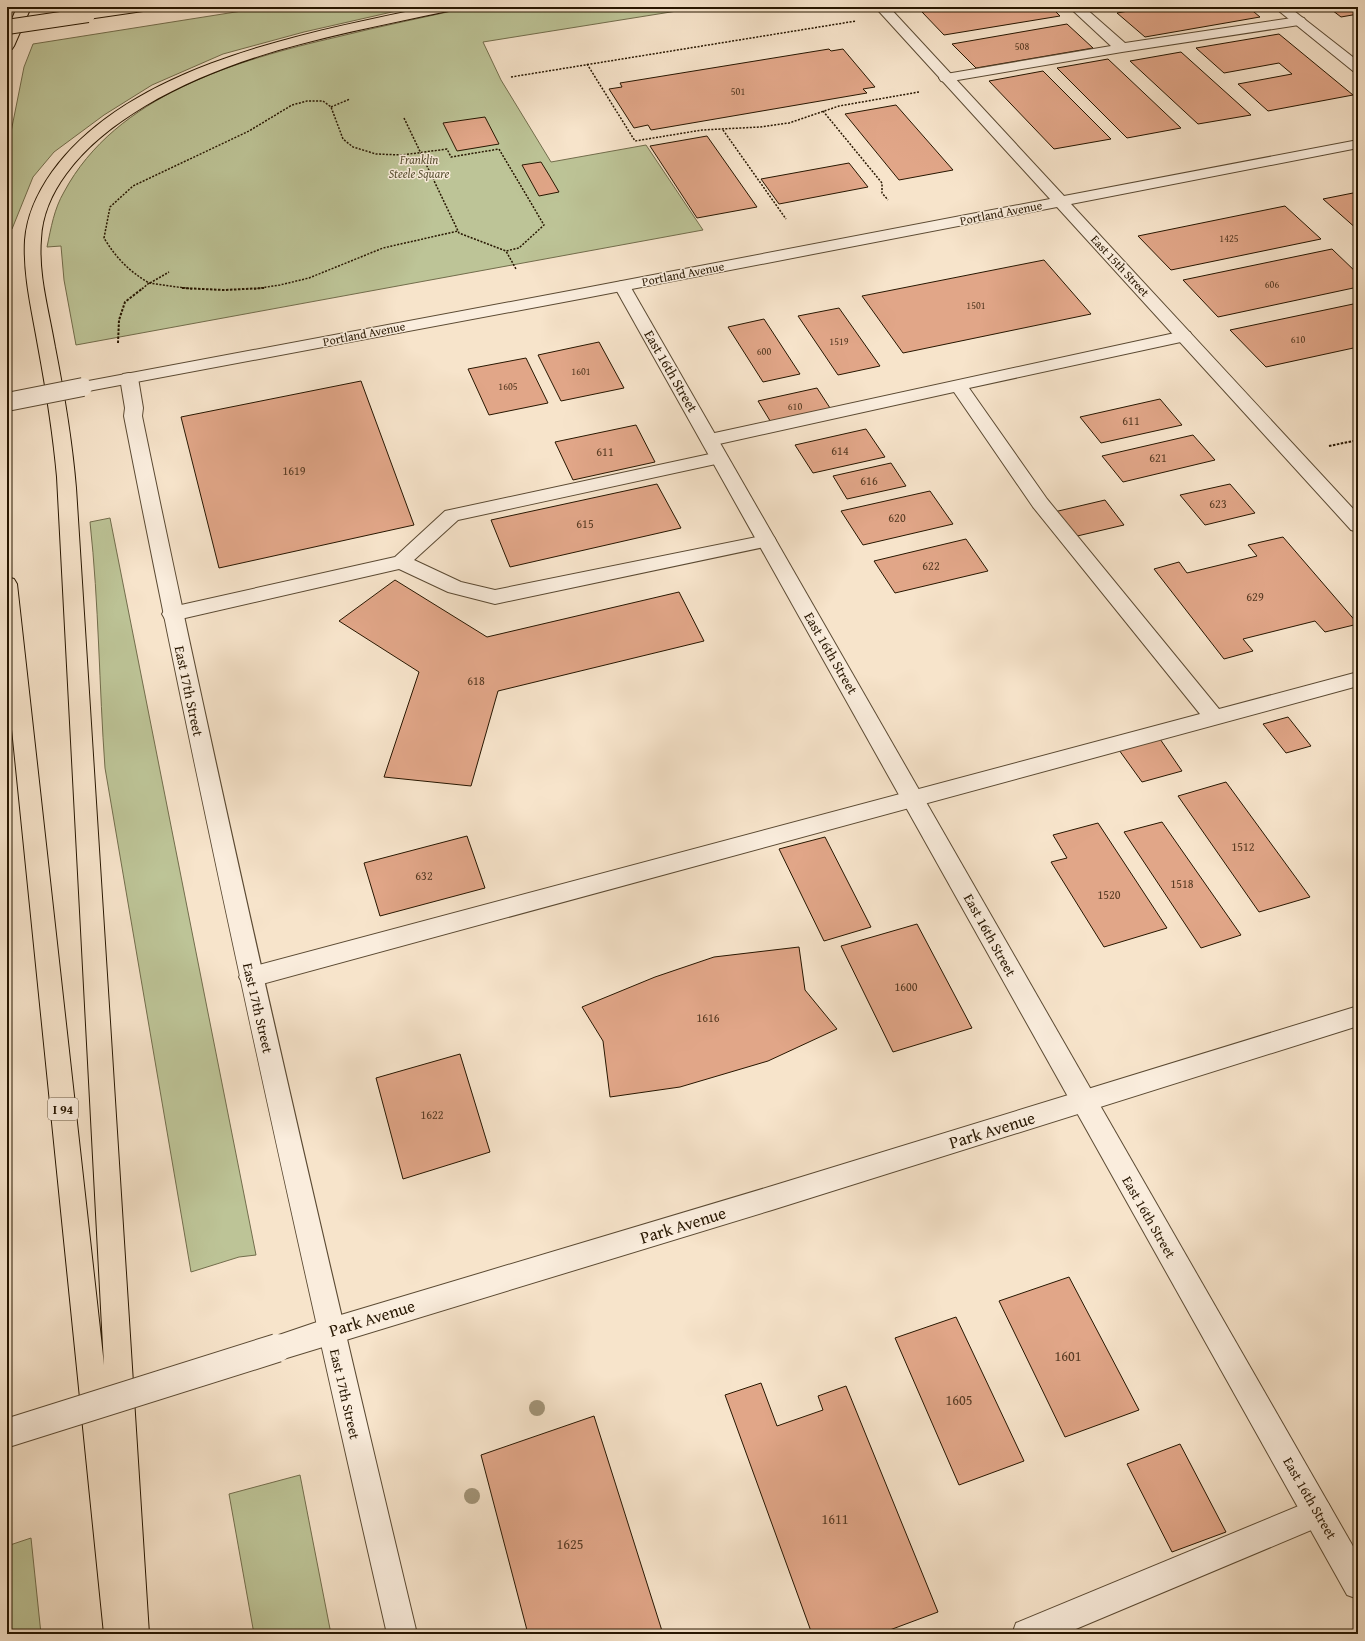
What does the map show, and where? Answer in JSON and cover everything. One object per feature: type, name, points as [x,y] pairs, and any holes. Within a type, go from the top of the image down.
[{"type":"highway","points":[[7,46],[24,7]]},
{"type":"highway","points":[[7,28],[143,7]]},
{"type":"highway","points":[[134,1634],[70,533],[64,456],[50,359],[33,265],[34,226],[38,212],[51,184],[77,150],[112,121],[170,85],[229,61],[276,47],[448,7]]},
{"type":"highway","name":"I 94","points":[[7,584],[119,1634]]},
{"type":"street","name":"East 15th Street","points":[[882,7],[1358,526]]},
{"type":"street","points":[[1076,7],[1122,48]]},
{"type":"street","points":[[1281,7],[1358,68]]},
{"type":"street","points":[[946,78],[1122,48],[1299,21]]},
{"type":"street","name":"Portland Avenue","points":[[7,402],[622,286],[1358,144]]},
{"type":"street","name":"East 16th Street","points":[[622,286],[1358,1584]]},
{"type":"street","points":[[172,614],[401,562],[452,515],[959,386],[1184,336]]},
{"type":"street","name":"East 17th Street","points":[[129,378],[134,408],[133,416],[172,614],[251,977],[402,1634]]},
{"type":"street","points":[[959,386],[1040,503],[1215,718]]},
{"type":"street","points":[[401,562],[455,587],[495,597],[766,541]]},
{"type":"street","points":[[251,977],[1358,679]]},
{"type":"street","name":"Park Avenue","points":[[7,1433],[331,1330],[578,1257],[1084,1102],[1358,1016]]},
{"type":"street","points":[[1027,1634],[1318,1513]]},
{"type":"path","points":[[511,77],[858,21]]},
{"type":"path","points":[[587,64],[635,140],[673,134],[723,129],[760,128],[789,122],[839,106],[921,92]]},
{"type":"path","points":[[331,107],[350,99]]},
{"type":"path","points":[[404,118],[420,153],[459,233],[506,251],[519,248],[544,225],[500,149],[451,157],[447,149],[420,153],[402,155],[376,154],[353,147],[343,139],[331,107],[323,101],[292,105],[249,131],[133,186],[110,207],[104,238],[118,261],[132,274],[149,283],[211,292],[258,289],[300,281],[335,268],[372,251],[458,231]]},
{"type":"path","points":[[823,111],[882,183],[882,193],[888,200]]},
{"type":"path","points":[[723,129],[786,219]]},
{"type":"path","points":[[506,251],[516,269]]},
{"type":"path","points":[[118,343],[119,320],[125,302],[149,283],[169,272]]},
{"type":"path","points":[[1329,446],[1358,440]]},
{"type":"green space","points":[[267,7],[414,7],[304,32],[223,54],[152,85],[104,115],[54,152],[33,177],[12,229],[7,228],[7,152],[24,67],[33,44]]},
{"type":"green space","name":"Franklin Steele Square","points":[[470,7],[702,7],[483,42],[501,80],[551,162],[646,145],[703,230],[76,345],[64,280],[61,246],[47,247],[55,212],[64,192],[87,158],[115,130],[147,106],[182,87],[259,57],[370,29]]},
{"type":"green space","points":[[110,518],[256,1255],[239,1257],[191,1272],[105,768],[95,584],[90,522]]},
{"type":"green space","points":[[300,1475],[331,1634],[254,1634],[229,1494]]},
{"type":"green space","points":[[31,1538],[41,1634],[7,1634],[7,1546]]},
{"type":"building","points":[[952,7],[1051,7],[1060,16],[944,35],[922,12]]},
{"type":"building","points":[[1151,7],[1248,7],[1260,17],[1145,37],[1117,13]]},
{"type":"building","points":[[1328,7],[1358,7],[1358,14],[1341,17]]},
{"type":"building","points":[[1067,24],[1093,48],[976,68],[952,44]]},
{"type":"building","points":[[1279,34],[1353,95],[1268,111],[1238,84],[1292,74],[1279,63],[1224,73],[1196,48]]},
{"type":"building","points":[[829,49],[831,51],[843,49],[875,87],[863,89],[867,93],[651,130],[648,125],[634,128],[609,89],[622,87],[620,83]]},
{"type":"building","points":[[1181,52],[1251,115],[1198,124],[1130,61]]},
{"type":"building","points":[[1108,59],[1181,128],[1127,138],[1057,68]]},
{"type":"building","points":[[1043,71],[1111,139],[1054,149],[989,81]]},
{"type":"building","points":[[896,105],[953,170],[899,180],[845,114]]},
{"type":"building","points":[[485,117],[499,144],[457,151],[443,123]]},
{"type":"building","points":[[707,136],[757,207],[697,218],[650,146]]},
{"type":"building","points":[[541,162],[559,192],[539,196],[522,165]]},
{"type":"building","points":[[849,163],[868,187],[779,204],[761,179]]},
{"type":"building","points":[[1358,192],[1358,230],[1323,199]]},
{"type":"building","points":[[1285,206],[1321,239],[1171,270],[1138,236]]},
{"type":"building","points":[[1332,249],[1358,274],[1358,287],[1218,317],[1183,280]]},
{"type":"building","points":[[1044,260],[1091,314],[903,353],[862,296]]},
{"type":"building","points":[[1358,303],[1358,347],[1266,367],[1230,330]]},
{"type":"building","points":[[839,308],[880,366],[838,375],[798,316]]},
{"type":"building","points":[[764,319],[800,374],[763,382],[728,327]]},
{"type":"building","points":[[599,342],[624,388],[561,401],[538,355]]},
{"type":"building","points":[[526,358],[548,403],[489,415],[468,369]]},
{"type":"building","points":[[361,381],[414,525],[219,568],[181,417]]},
{"type":"building","points":[[817,388],[832,411],[772,424],[758,401]]},
{"type":"building","points":[[1160,399],[1182,425],[1101,443],[1080,417]]},
{"type":"building","points":[[636,425],[655,462],[573,480],[555,442]]},
{"type":"building","points":[[866,429],[885,457],[813,473],[795,445]]},
{"type":"building","points":[[1193,435],[1215,460],[1123,482],[1102,456]]},
{"type":"building","points":[[891,463],[906,486],[847,499],[833,476]]},
{"type":"building","points":[[657,484],[681,528],[510,567],[491,520]]},
{"type":"building","points":[[1230,484],[1255,513],[1205,525],[1180,495]]},
{"type":"building","points":[[930,491],[953,524],[863,545],[841,511]]},
{"type":"building","points":[[1105,500],[1124,525],[1073,537],[1054,512]]},
{"type":"building","points":[[1283,537],[1358,624],[1325,632],[1315,621],[1243,639],[1253,651],[1224,659],[1154,569],[1179,562],[1187,573],[1257,556],[1248,545]]},
{"type":"building","points":[[966,539],[988,571],[895,593],[874,561]]},
{"type":"building","points":[[395,580],[487,637],[679,592],[704,641],[498,691],[471,786],[384,777],[419,672],[339,621]]},
{"type":"building","points":[[1288,717],[1311,746],[1286,753],[1263,724]]},
{"type":"building","points":[[1160,739],[1182,771],[1142,782],[1119,750]]},
{"type":"building","points":[[1226,782],[1310,897],[1259,912],[1178,796]]},
{"type":"building","points":[[1162,822],[1241,935],[1201,948],[1124,832]]},
{"type":"building","points":[[1098,823],[1167,928],[1104,947],[1051,862],[1067,858],[1053,835]]},
{"type":"building","points":[[467,836],[485,888],[380,916],[364,863]]},
{"type":"building","points":[[825,837],[871,927],[824,941],[779,849]]},
{"type":"building","points":[[917,924],[972,1028],[893,1052],[841,946]]},
{"type":"building","points":[[799,947],[805,990],[837,1029],[768,1061],[680,1087],[610,1097],[603,1041],[582,1007],[655,977],[714,957]]},
{"type":"building","points":[[460,1054],[490,1152],[403,1179],[376,1078]]},
{"type":"building","points":[[1069,1277],[1139,1410],[1065,1437],[999,1301]]},
{"type":"building","points":[[956,1317],[1024,1461],[959,1485],[895,1338]]},
{"type":"building","points":[[761,1383],[777,1426],[823,1410],[818,1396],[846,1386],[938,1612],[879,1634],[812,1634],[725,1395]]},
{"type":"building","points":[[594,1416],[663,1634],[528,1634],[481,1455]]},
{"type":"building","points":[[1180,1444],[1226,1532],[1172,1552],[1127,1464]]}]
